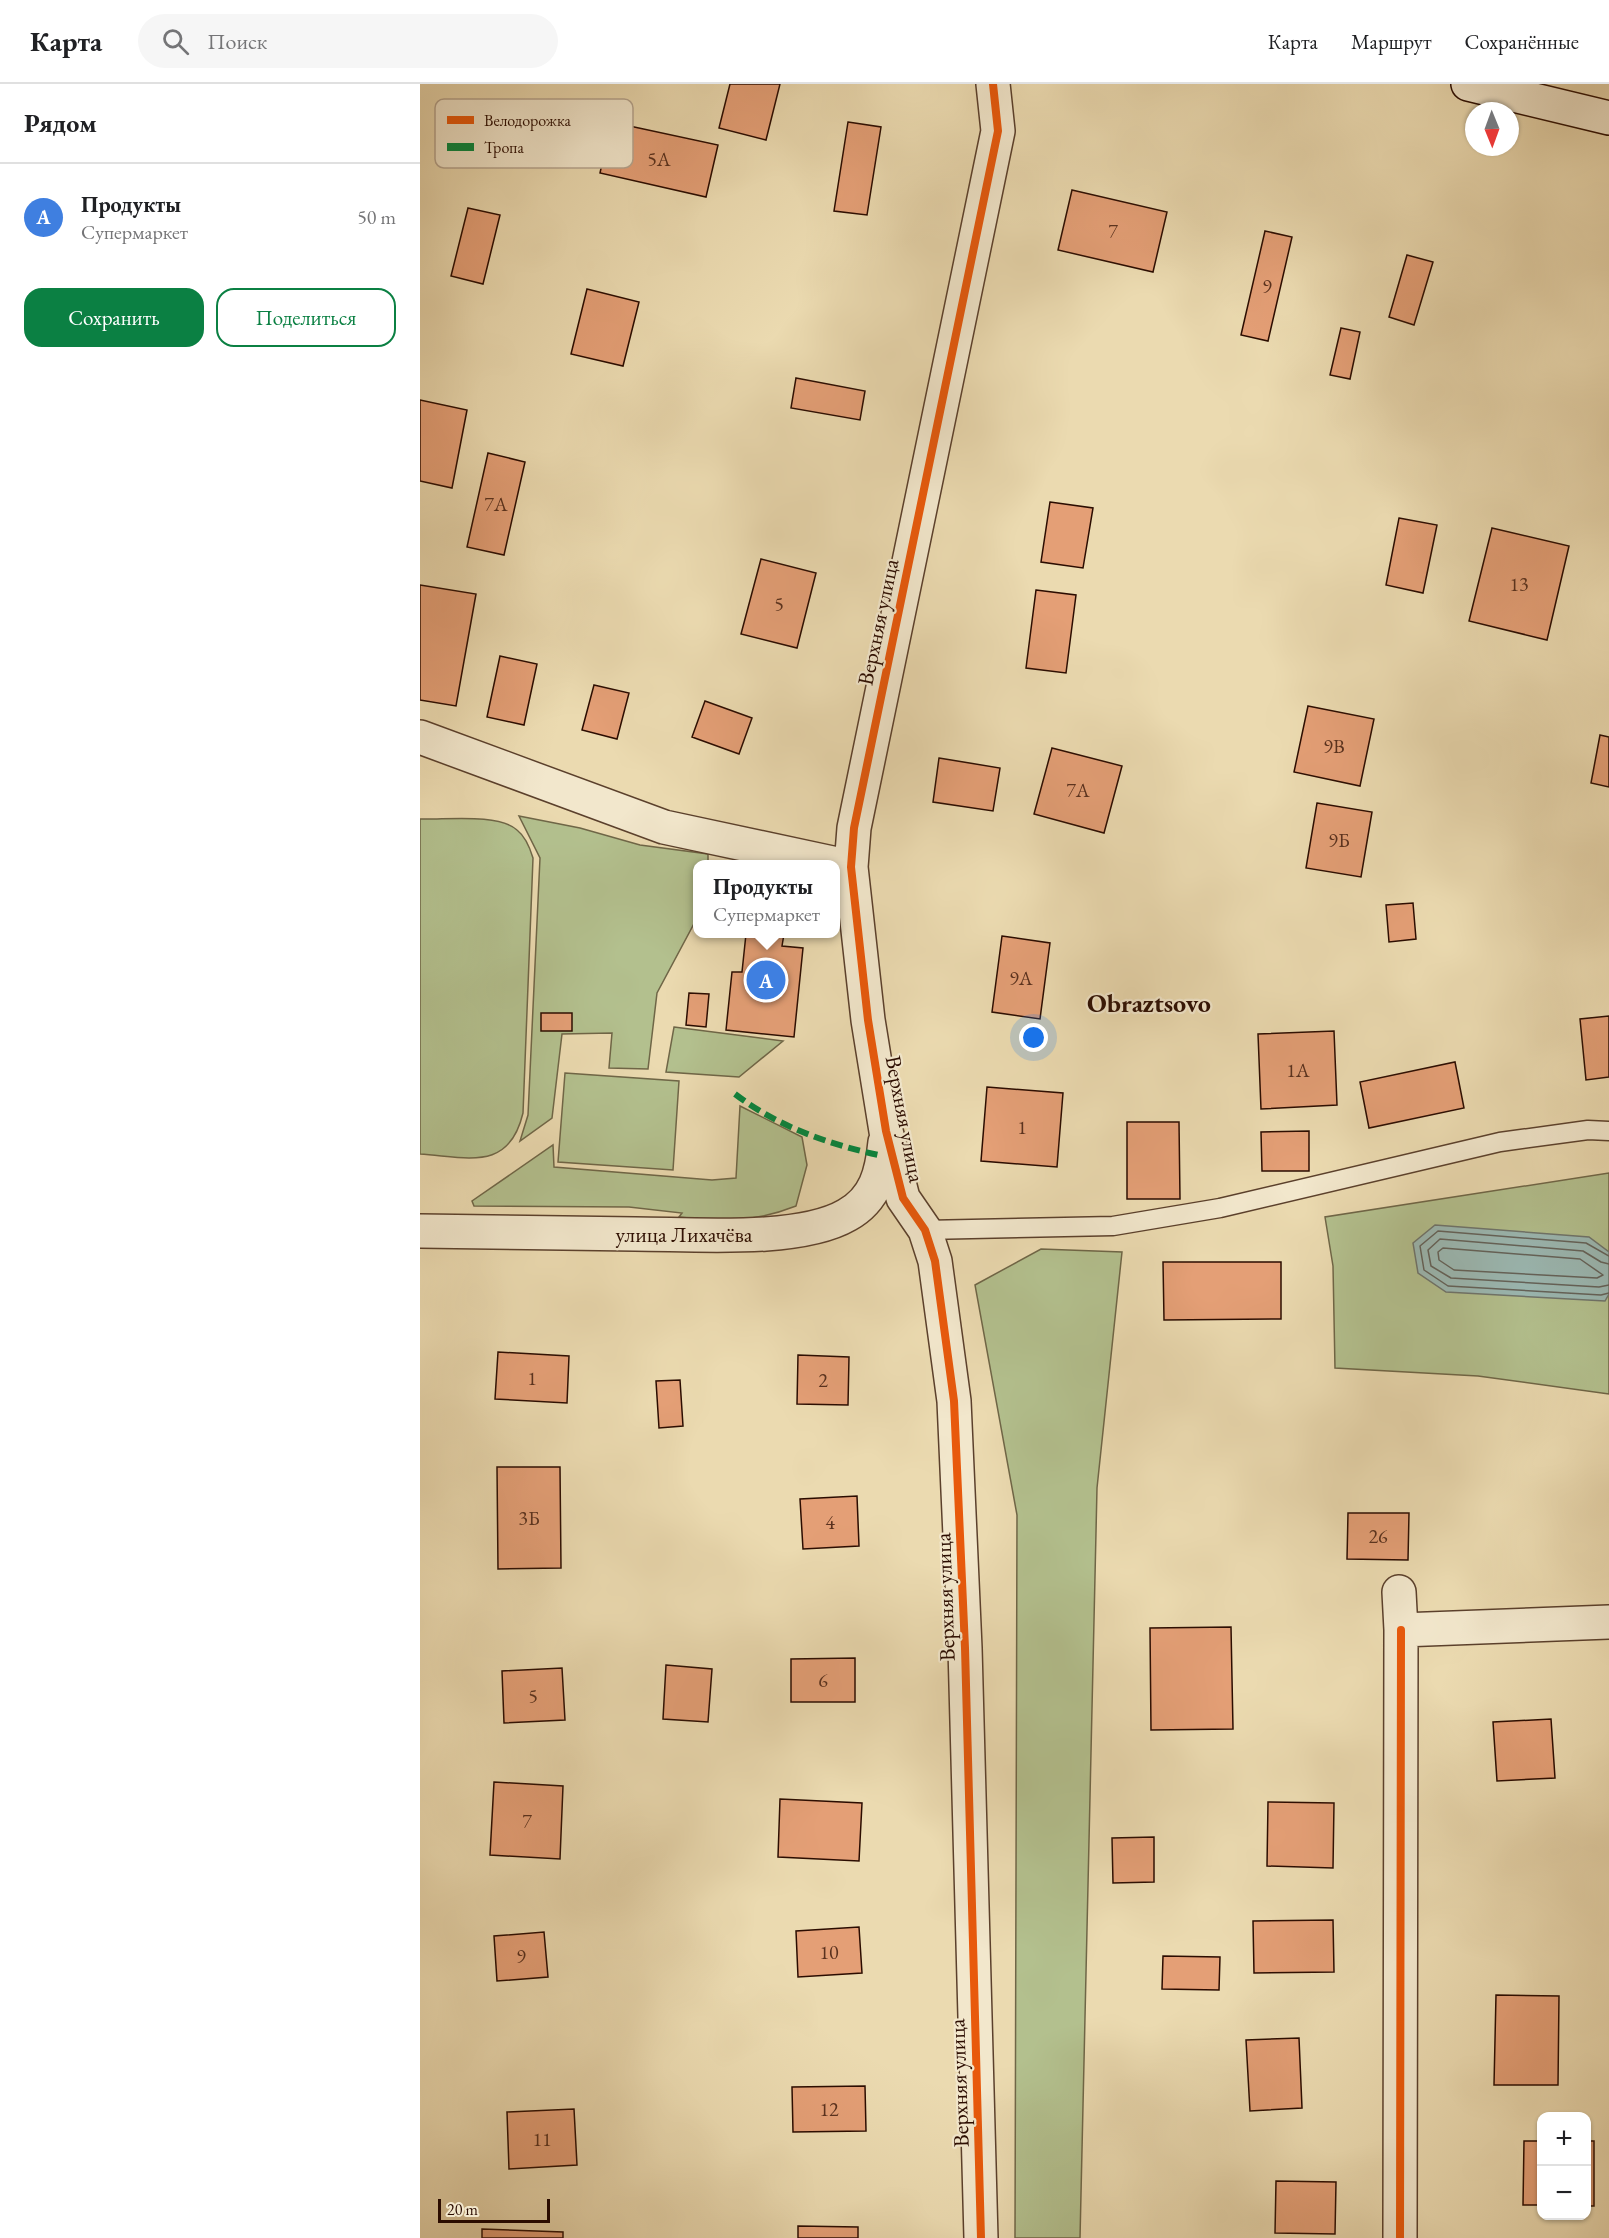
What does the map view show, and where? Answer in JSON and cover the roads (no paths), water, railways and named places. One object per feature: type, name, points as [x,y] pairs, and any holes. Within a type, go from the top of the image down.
[{"type":"street","name":"Верхняя улица","points":[[981,2238],[965,1648],[954,1401],[940,1290],[925,1230],[903,1198],[886,1131],[868,1020],[851,867],[854,828],[998,131],[993,84]]},
{"type":"street","points":[[1468,84],[1538,92],[1609,118]]},
{"type":"street","points":[[420,736],[664,827],[818,860]]},
{"type":"street","points":[[840,865],[851,867]]},
{"type":"street","name":"улица Лихачёва","points":[[420,1231],[755,1235],[827,1225],[848,1215],[867,1201],[876,1186],[882,1164],[886,1131]]},
{"type":"street","points":[[1399,1592],[1401,1630],[1400,2238]]},
{"type":"street","points":[[1401,1630],[1609,1622]]},
{"type":"lane","points":[[925,1230],[1113,1226],[1220,1208],[1500,1142],[1588,1130],[1609,1131]]},
{"type":"water","points":[[1435,1225],[1589,1237],[1609,1252],[1609,1294],[1605,1301],[1446,1292],[1418,1273],[1413,1243]]},
{"type":"place","name":"Продукты","points":[[766,980]]},
{"type":"district","name":"Obraztsovo","points":[[1149,1003]]}]
